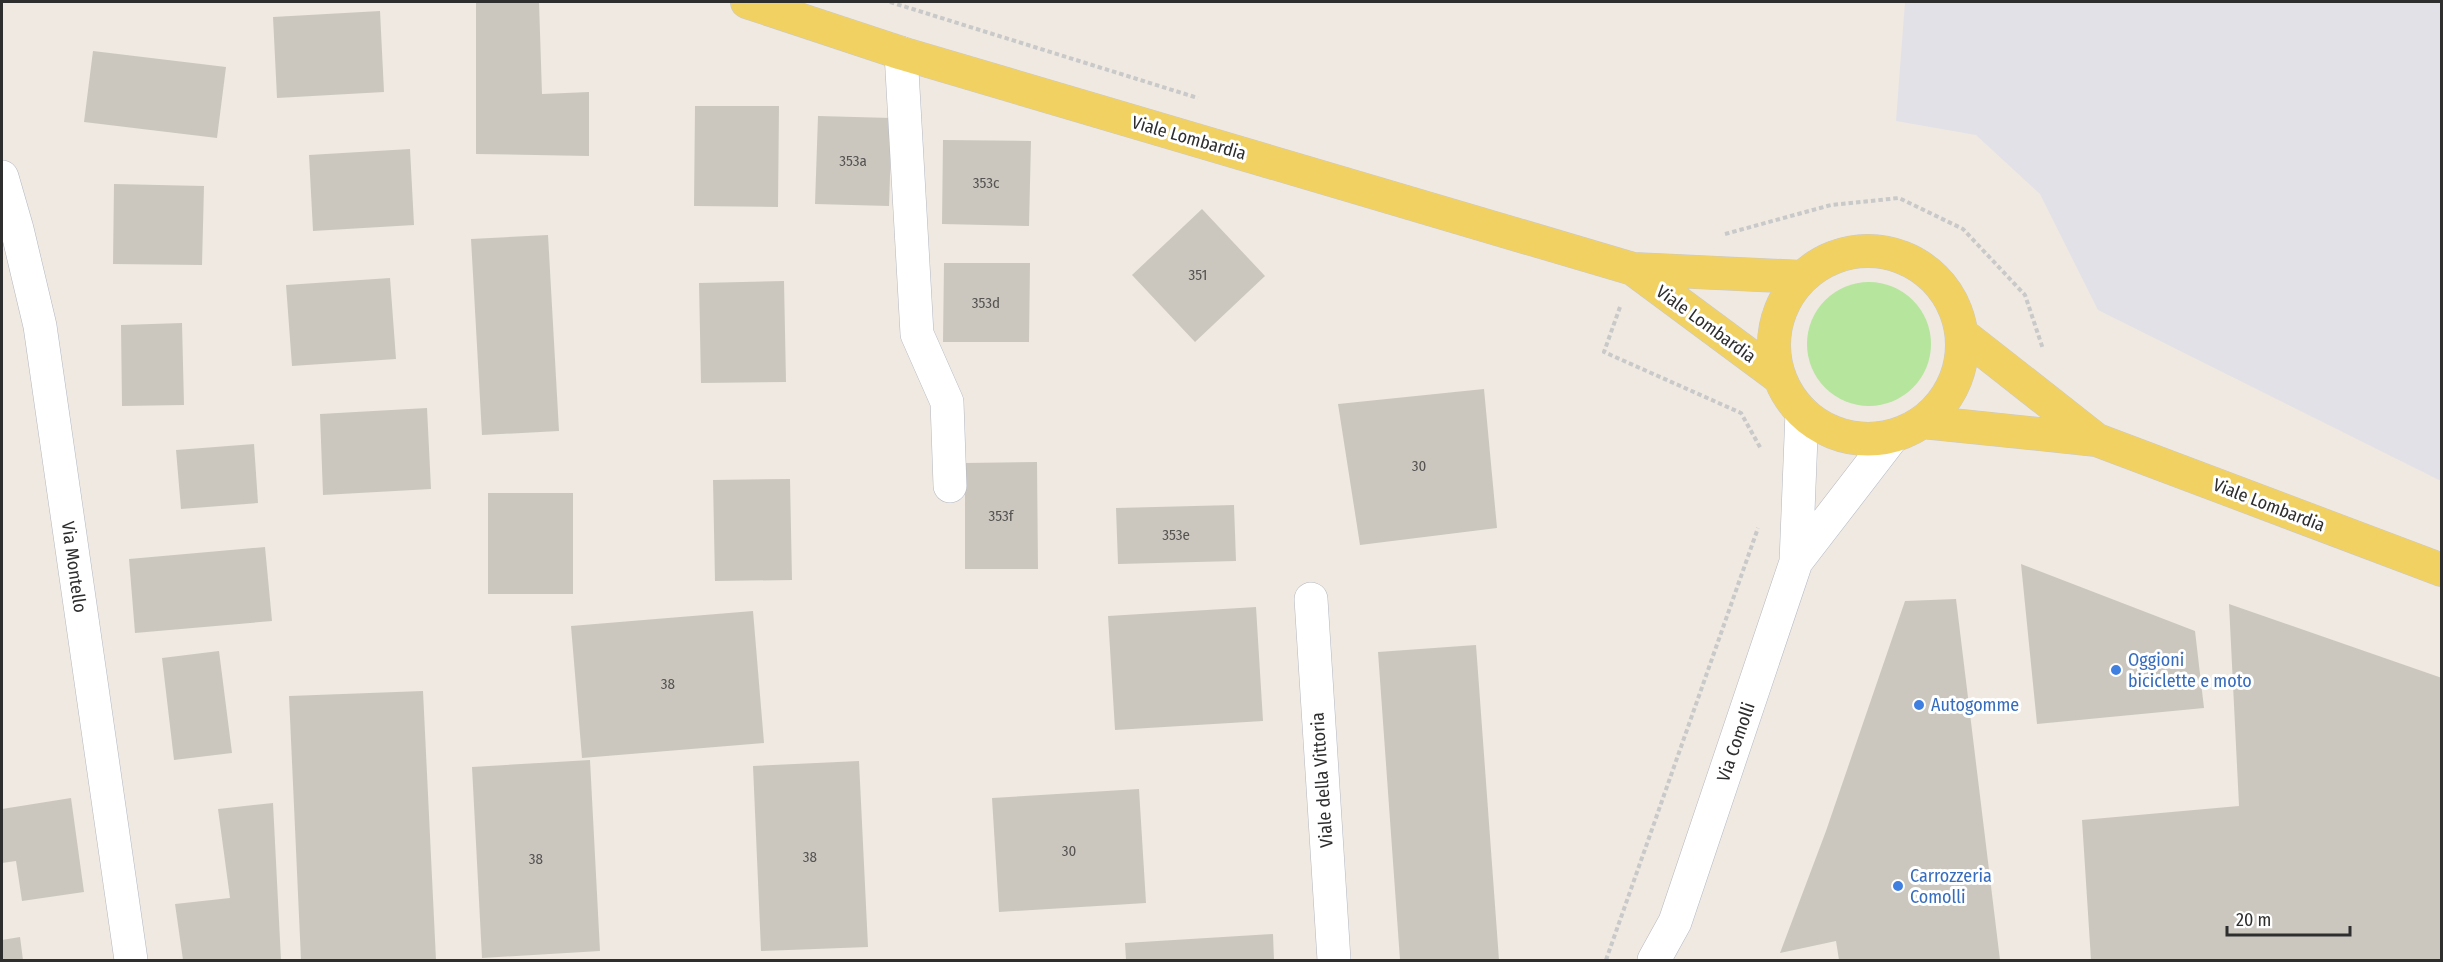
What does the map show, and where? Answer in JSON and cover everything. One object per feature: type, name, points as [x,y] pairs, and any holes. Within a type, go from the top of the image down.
[{"type":"main road","name":"Viale Lombardia","points":[[747,2],[901,53],[1633,269],[1802,277]]},
{"type":"main road","points":[[1865,250],[1900,255],[1930,273],[1952,301],[1962,334],[1960,368],[1947,398],[1923,422],[1893,436],[1861,439],[1829,431],[1802,412],[1780,378],[1774,351],[1776,325],[1786,299],[1802,277],[1831,258],[1865,250]]},
{"type":"main road","name":"Viale Lombardia","points":[[1633,269],[1780,378]]},
{"type":"main road","name":"Viale Lombardia","points":[[1962,334],[2097,440]]},
{"type":"main road","name":"Viale Lombardia","points":[[1923,422],[2097,440],[2442,570]]},
{"type":"street","points":[[901,53],[916,334],[947,402],[950,486]]},
{"type":"street","name":"Via Montello","points":[[2,177],[40,326],[131,960]]},
{"type":"street","name":"Via Comolli","points":[[1654,960],[1675,922],[1796,562],[1802,412]]},
{"type":"street","name":"Via Comolli","points":[[1796,562],[1893,436]]},
{"type":"street","name":"Viale della Vittoria","points":[[1311,599],[1334,960]]},
{"type":"street","name":"Via Comolli","points":[[1675,922],[1676,960]]},
{"type":"path","points":[[1633,269],[1604,352],[1741,413],[1765,457]]},
{"type":"path","points":[[1606,960],[1758,526]]},
{"type":"shaded area","points":[[1905,2],[2441,2],[2441,481],[2098,310],[2040,194],[1976,135],[1896,121]]},
{"type":"green space","points":[[1869,282],[1893,286],[1913,300],[1927,320],[1931,344],[1927,368],[1913,388],[1893,402],[1869,406],[1845,402],[1825,388],[1811,368],[1807,344],[1811,320],[1825,300],[1845,286]]},
{"type":"building","points":[[476,2],[539,2],[542,94],[589,92],[589,156],[476,154]]},
{"type":"building","points":[[380,11],[384,92],[277,98],[273,17]]},
{"type":"building","points":[[93,51],[226,67],[217,138],[84,122]]},
{"type":"building","points":[[695,106],[779,106],[778,207],[694,206]]},
{"type":"building","points":[[818,116],[892,118],[889,206],[815,204]]},
{"type":"building","points":[[943,140],[1031,141],[1029,226],[942,224]]},
{"type":"building","points":[[410,149],[414,225],[313,231],[309,155]]},
{"type":"building","points":[[114,184],[204,186],[202,265],[113,264]]},
{"type":"building","points":[[1202,209],[1265,276],[1195,342],[1132,275]]},
{"type":"building","points":[[548,235],[559,431],[482,435],[471,239]]},
{"type":"building","points":[[944,263],[1030,263],[1029,342],[943,342]]},
{"type":"building","points":[[390,278],[396,359],[292,366],[286,285]]},
{"type":"building","points":[[784,281],[786,382],[701,383],[699,283]]},
{"type":"building","points":[[182,323],[184,405],[122,406],[121,325]]},
{"type":"building","points":[[1484,389],[1497,528],[1360,545],[1338,404]]},
{"type":"building","points":[[427,408],[431,489],[323,495],[320,414]]},
{"type":"building","points":[[254,444],[258,503],[181,509],[176,450]]},
{"type":"building","points":[[1037,462],[1038,569],[965,569],[965,463]]},
{"type":"building","points":[[790,479],[792,580],[715,581],[713,480]]},
{"type":"building","points":[[488,493],[573,493],[573,594],[488,594]]},
{"type":"building","points":[[1234,505],[1236,561],[1118,564],[1116,508]]},
{"type":"building","points":[[265,547],[272,621],[135,633],[129,559]]},
{"type":"building","name":"Oggioni biciclette e moto","points":[[2021,564],[2195,631],[2204,708],[2037,724]]},
{"type":"building","points":[[1956,599],[2000,960],[1839,960],[1836,941],[1780,953],[1826,831],[1905,601]]},
{"type":"building","points":[[2229,604],[2442,678],[2442,960],[2091,960],[2082,820],[2239,806]]},
{"type":"building","points":[[1256,607],[1263,721],[1115,730],[1108,616]]},
{"type":"building","points":[[753,611],[764,743],[582,758],[571,626]]},
{"type":"building","points":[[1476,645],[1499,960],[1400,960],[1378,652]]},
{"type":"building","points":[[219,651],[232,753],[174,760],[162,658]]},
{"type":"building","points":[[423,691],[436,960],[301,960],[289,696]]},
{"type":"building","points":[[590,760],[600,951],[482,958],[472,767]]},
{"type":"building","points":[[859,761],[868,947],[761,951],[753,766]]},
{"type":"building","points":[[1139,789],[1146,903],[999,912],[992,798]]},
{"type":"building","points":[[71,798],[84,892],[22,901],[16,861],[2,863],[2,809]]},
{"type":"building","points":[[273,803],[281,960],[183,960],[175,904],[230,898],[218,809]]},
{"type":"building","points":[[1273,934],[1274,960],[1126,960],[1125,943]]},
{"type":"building","points":[[20,937],[23,960],[2,960],[2,940]]},
{"type":"place","name":"Oggioni biciclette e moto","points":[[2116,670]]},
{"type":"place","name":"Autogomme","points":[[1919,705]]},
{"type":"place","name":"Carrozzeria Comolli","points":[[1898,886]]}]
